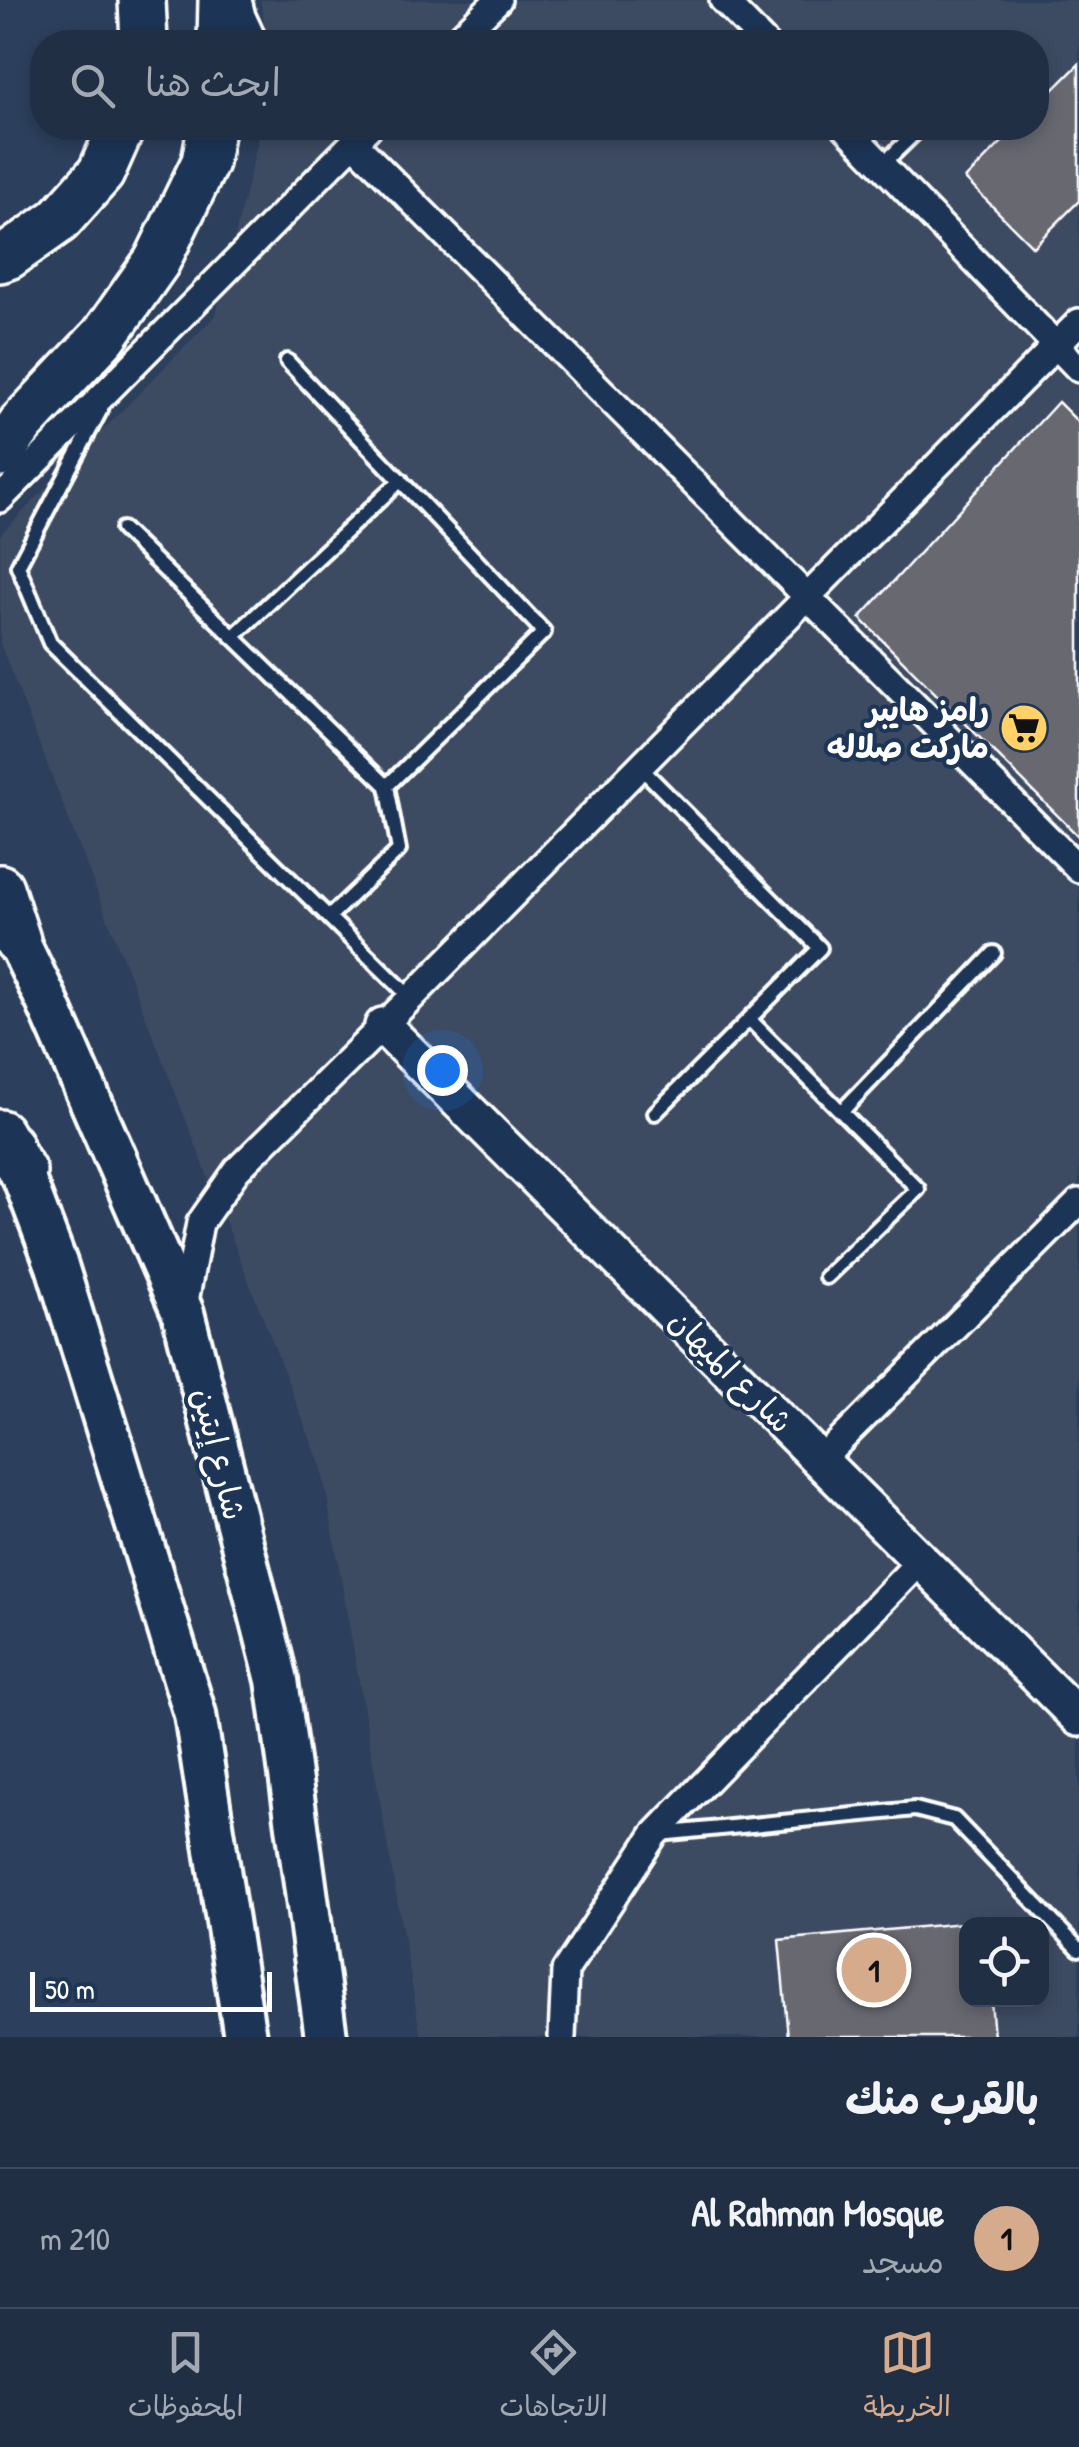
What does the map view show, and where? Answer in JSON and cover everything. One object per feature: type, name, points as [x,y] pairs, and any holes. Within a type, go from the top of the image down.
[{"type":"highway","points":[[142,0],[143,30]]},
{"type":"highway","points":[[221,30],[222,0]]},
{"type":"highway","points":[[0,258],[59,220],[101,173],[115,140]]},
{"type":"highway","points":[[0,454],[22,422],[104,336],[157,262],[205,162],[209,140]]},
{"type":"highway","points":[[0,888],[8,922]]},
{"type":"highway","points":[[0,1133],[23,1172]]},
{"type":"main road","name":"شارع إيتين","points":[[8,922],[46,999],[183,1313],[277,1680],[326,2037]]},
{"type":"main road","points":[[0,1118],[57,1266],[195,1714],[246,2037]]},
{"type":"street","points":[[238,0],[248,30]]},
{"type":"street","points":[[466,30],[498,0]]},
{"type":"street","points":[[723,0],[752,30]]},
{"type":"street","points":[[0,499],[356,140]]},
{"type":"street","points":[[366,140],[808,597],[1079,869]]},
{"type":"street","points":[[858,140],[1079,369]]},
{"type":"street","points":[[183,1313],[200,1223],[237,1170],[1079,322]]},
{"type":"street","name":"شارع الميهان","points":[[383,1026],[1079,1718]]},
{"type":"street","points":[[821,1460],[1079,1202]]},
{"type":"street","points":[[562,2037],[566,1971],[654,1835],[920,1560]]},
{"type":"lane","points":[[882,165],[908,140]]},
{"type":"lane","points":[[287,360],[544,632],[387,786]]},
{"type":"lane","points":[[114,385],[18,566],[50,643],[411,998]]},
{"type":"lane","points":[[233,637],[400,480]]},
{"type":"lane","points":[[122,529],[387,786],[399,850],[329,917]]},
{"type":"lane","points":[[640,766],[820,948],[655,1113]]},
{"type":"lane","points":[[841,1112],[994,953]]},
{"type":"lane","points":[[749,1019],[918,1189],[826,1278]]},
{"type":"lane","points":[[654,1835],[915,1809],[954,1819],[1079,1949]]},
{"type":"shaded area","points":[[260,0],[1079,0],[1079,2037],[421,2037],[322,1469],[0,643],[0,535],[216,315],[258,140],[1049,140],[1049,30],[266,30]]},
{"type":"building","points":[[1079,64],[1079,201],[1033,247],[965,179],[1004,140],[1049,140],[1049,94]]},
{"type":"building","name":"رامز هايبر ماركت صلاله","points":[[1058,402],[1079,423],[1079,837],[860,618]]},
{"type":"building","points":[[959,1923],[959,2007],[992,2007],[994,2037],[788,2037],[779,1940]]},
{"type":"place","name":"رامز هايبر ماركت صلاله","points":[[1024,728]]},
{"type":"place","name":"Al Rahman Mosque","points":[[874,1970]]}]
